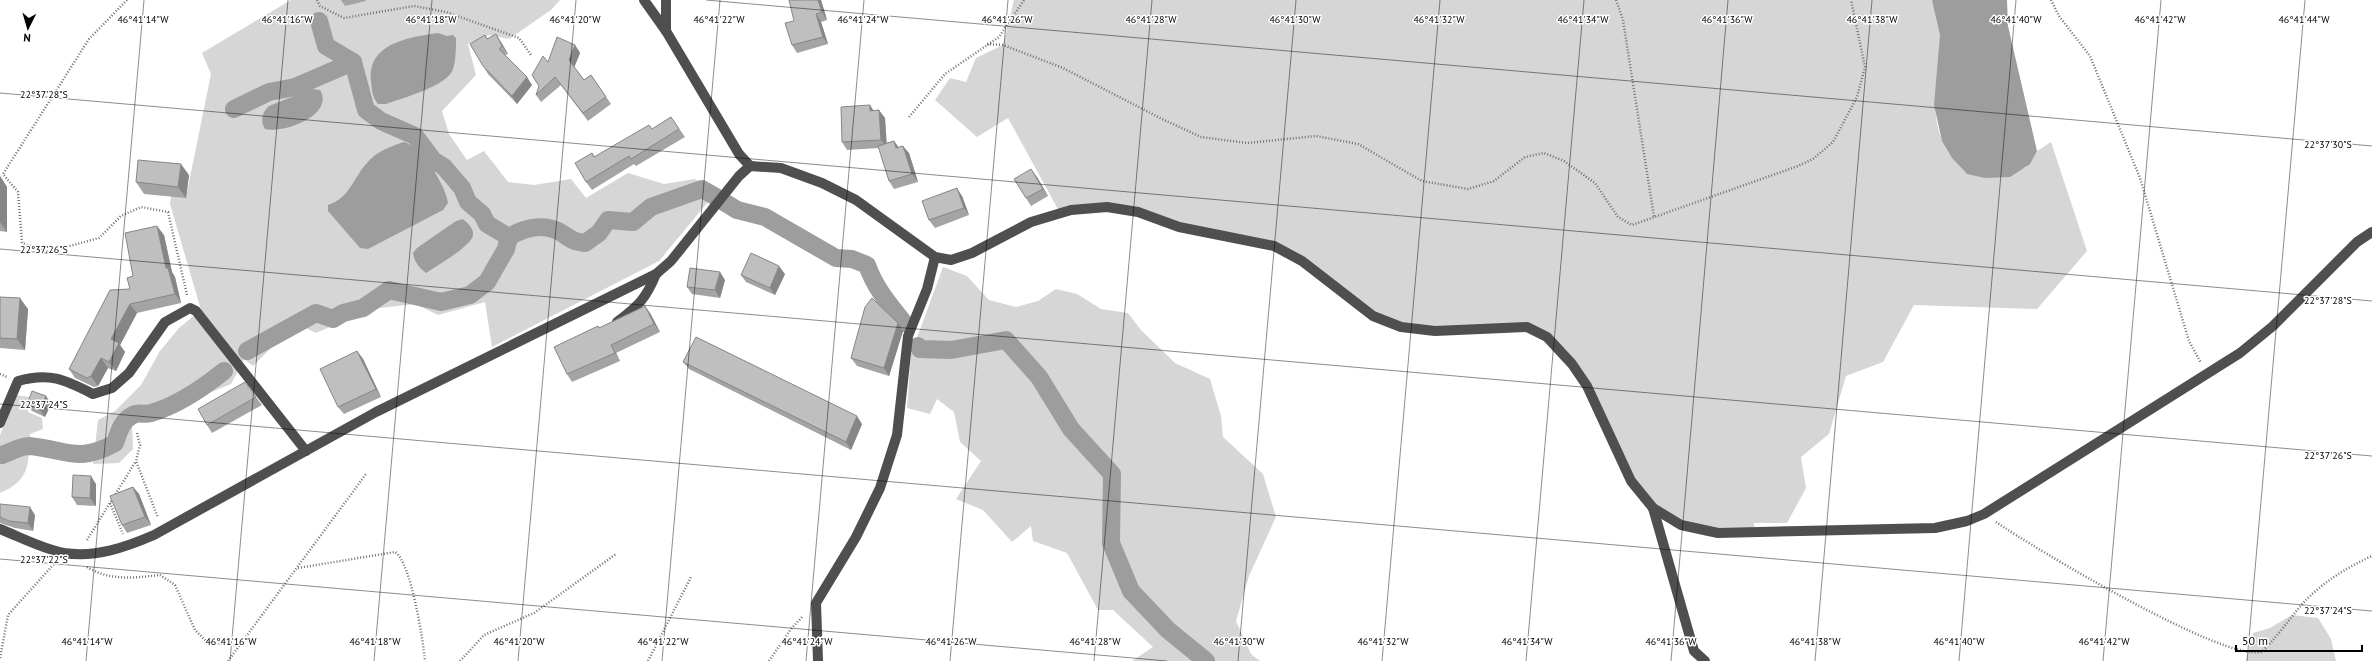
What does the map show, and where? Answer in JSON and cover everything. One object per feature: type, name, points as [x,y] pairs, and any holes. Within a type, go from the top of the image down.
[{"type":"street","points":[[644,0],[666,31],[739,154],[750,166],[781,168],[822,183],[856,200],[935,257],[951,260],[972,253],[1031,222],[1072,210],[1107,207],[1138,212],[1180,227],[1274,246],[1302,261],[1373,316],[1401,327],[1435,331],[1527,327],[1546,337],[1572,364],[1587,386],[1631,481],[1653,508],[1681,525],[1718,533],[1935,528],[1967,521],[1984,514],[2240,353],[2273,326],[2357,242],[2372,232]]},
{"type":"street","points":[[666,0],[666,31]]},
{"type":"street","points":[[0,529],[64,553],[117,550],[163,530],[376,412],[656,274],[670,261],[739,176],[750,166]]},
{"type":"street","points":[[818,661],[816,603],[856,537],[880,488],[897,435],[908,336],[927,289],[935,257]]},
{"type":"street","points":[[614,325],[641,304],[649,292],[656,274]]},
{"type":"street","points":[[0,423],[18,381],[31,377],[60,378],[93,394],[112,388],[129,373],[165,322],[190,308],[196,311],[306,451]]},
{"type":"street","points":[[1653,508],[1694,651],[1705,661]]},
{"type":"path","points":[[127,0],[89,39],[3,174],[18,192],[22,243],[48,252],[99,238],[121,216],[141,207],[168,212],[190,308]]},
{"type":"path","points":[[317,0],[320,6],[344,18],[414,6],[446,12],[519,38],[531,54]]},
{"type":"path","points":[[910,118],[945,74],[999,37],[1024,0]]},
{"type":"path","points":[[1616,0],[1623,20],[1654,217]]},
{"type":"path","points":[[987,44],[1003,46],[1064,68],[1164,120],[1201,137],[1247,143],[1316,136],[1358,144],[1422,181],[1468,189],[1494,181],[1526,157],[1544,154],[1564,161],[1595,183],[1618,217],[1632,225],[1803,164],[1813,159],[1833,142],[1857,97],[1865,67],[1851,0]]},
{"type":"path","points":[[2051,0],[2059,16],[2090,56],[2140,178],[2189,341],[2207,374]]},
{"type":"path","points":[[79,553],[136,461],[140,445],[138,433]]},
{"type":"path","points":[[136,461],[163,530]]},
{"type":"path","points":[[228,661],[366,474]]},
{"type":"path","points":[[110,503],[128,546]]},
{"type":"path","points":[[1984,514],[2094,587]]},
{"type":"path","points":[[298,568],[395,552],[399,554],[404,563],[416,609],[425,661]]},
{"type":"path","points":[[0,658],[8,615],[64,553]]},
{"type":"path","points":[[460,661],[484,635],[534,613],[616,554]]},
{"type":"path","points":[[2246,655],[2260,652],[2307,599],[2340,571],[2372,556]]},
{"type":"path","points":[[83,565],[96,573],[125,579],[160,575],[175,585],[195,630],[206,642],[240,646]]},
{"type":"path","points":[[648,661],[691,576]]},
{"type":"path","points":[[768,661],[791,629],[816,603]]},
{"type":"shaded area","points":[[291,0],[560,0],[551,10],[509,39],[489,35],[468,44],[476,75],[442,111],[449,134],[467,160],[484,151],[508,182],[534,185],[571,179],[586,198],[628,173],[664,184],[695,179],[716,192],[659,261],[492,347],[485,302],[438,315],[415,304],[371,309],[316,333],[306,328],[272,347],[253,366],[244,359],[231,384],[132,425],[133,449],[119,463],[93,464],[98,420],[115,411],[141,385],[160,351],[179,328],[201,310],[170,204],[171,196],[186,197],[211,74],[202,53]]},
{"type":"shaded area","points":[[1014,0],[1932,0],[1940,31],[1936,108],[1937,124],[1942,140],[1952,156],[1967,174],[2025,168],[2037,151],[2051,142],[2087,251],[2037,309],[1914,305],[1883,362],[1846,376],[1829,434],[1801,457],[1806,488],[1787,523],[1754,523],[1755,532],[1681,525],[1653,508],[1631,481],[1572,364],[1527,327],[1435,331],[1373,316],[1274,246],[1107,207],[1060,213],[1008,118],[977,137],[935,100],[950,78],[966,82],[976,58],[1003,45]]},
{"type":"shaded area","points":[[1932,0],[2007,0],[2008,26],[2037,151],[2030,164],[2010,177],[1985,178],[1967,174],[1952,158],[1942,141],[1934,105],[1940,35]]},
{"type":"shaded area","points":[[438,33],[447,36],[453,35],[456,38],[455,62],[449,75],[443,81],[424,91],[386,104],[378,104],[373,96],[371,81],[372,68],[376,58],[383,50],[392,44],[415,37]]},
{"type":"shaded area","points":[[312,89],[320,90],[323,99],[320,107],[314,115],[305,121],[283,129],[265,129],[263,126],[262,117],[269,106]]},
{"type":"shaded area","points":[[404,142],[411,145],[418,151],[432,168],[443,187],[448,203],[443,210],[368,249],[360,248],[328,211],[328,205],[341,198],[346,193],[362,169],[375,155]]},
{"type":"shaded area","points":[[463,219],[470,226],[473,232],[471,240],[467,245],[426,273],[417,264],[413,253],[417,248],[456,221]]},
{"type":"shaded area","points":[[943,267],[967,276],[989,300],[1016,307],[1038,301],[1056,289],[1077,294],[1101,309],[1128,313],[1141,330],[1175,363],[1210,379],[1221,416],[1223,437],[1263,474],[1276,517],[1249,576],[1236,621],[1251,654],[1260,661],[1132,661],[1153,647],[1113,610],[1098,610],[1067,553],[1033,541],[1031,526],[1012,542],[983,510],[956,499],[981,461],[960,442],[954,412],[937,399],[930,414],[907,408],[911,354]]},
{"type":"shaded area","points":[[15,395],[29,397],[28,412],[42,418],[43,429],[30,434],[28,462],[23,477],[10,488],[0,493],[0,435],[11,410]]},
{"type":"shaded area","points":[[2292,615],[2318,618],[2331,639],[2336,661],[2246,661],[2253,633],[2270,628]]},
{"type":"building","points":[[789,0],[818,0],[822,12],[816,14],[823,37],[792,45],[785,23],[794,21]]},
{"type":"building","points":[[496,34],[502,46],[499,49],[527,77],[512,96],[483,66],[470,44],[485,35],[487,39]]},
{"type":"building","points":[[557,37],[575,45],[569,60],[584,80],[591,75],[606,97],[583,113],[555,77],[536,95],[539,86],[532,75],[543,56],[548,62]]},
{"type":"building","points":[[870,105],[870,111],[879,110],[881,140],[842,142],[841,107]]},
{"type":"building","points":[[671,117],[679,129],[631,159],[629,156],[586,182],[575,163],[592,153],[594,157],[649,125],[652,129]]},
{"type":"building","points":[[894,141],[896,148],[903,146],[912,174],[889,181],[878,146]]},
{"type":"building","points":[[138,160],[181,164],[178,187],[136,182]]},
{"type":"building","points":[[1031,169],[1043,189],[1026,198],[1014,179]]},
{"type":"building","points":[[957,188],[964,208],[929,220],[922,201]]},
{"type":"building","points":[[157,226],[166,268],[168,268],[175,294],[130,304],[111,339],[119,343],[109,362],[101,358],[91,376],[87,378],[69,369],[110,290],[130,289],[127,278],[133,276],[125,233]]},
{"type":"building","points":[[751,253],[779,266],[770,288],[741,275]]},
{"type":"building","points":[[690,268],[720,272],[715,290],[687,287]]},
{"type":"building","points":[[0,297],[20,298],[17,339],[0,338]]},
{"type":"building","points":[[872,298],[898,323],[884,368],[851,358],[865,307]]},
{"type":"building","points":[[645,306],[654,324],[611,345],[615,353],[567,374],[554,347]]},
{"type":"building","points":[[696,337],[857,416],[846,442],[683,362]]},
{"type":"building","points":[[357,351],[376,389],[338,407],[320,369]]},
{"type":"building","points":[[245,382],[256,397],[207,425],[198,409]]},
{"type":"building","points":[[32,391],[46,396],[40,410],[27,404]]},
{"type":"building","points":[[73,475],[91,476],[90,498],[72,497]]},
{"type":"building","points":[[133,487],[145,517],[122,525],[110,496]]},
{"type":"building","points":[[0,504],[30,507],[28,523],[9,521],[0,517]]},
{"type":"waterway","points":[[319,21],[326,46],[353,62],[366,110],[381,121],[415,136],[433,160],[444,167],[462,188],[468,202],[482,214],[487,224],[509,237]]},
{"type":"waterway","points":[[234,109],[269,92],[295,87],[353,62]]},
{"type":"waterway","points":[[247,351],[316,313],[333,319],[343,313],[363,308],[389,290],[441,302],[470,295],[487,282],[506,249],[509,237],[527,229],[540,227],[554,229],[569,238],[585,243],[599,233],[608,220],[633,222],[651,207],[702,189],[716,197]]},
{"type":"waterway","points":[[724,202],[737,210],[765,217],[836,258],[852,259],[867,265],[878,288],[904,323]]},
{"type":"waterway","points":[[918,346],[920,349],[951,350],[1006,340],[1039,377],[1071,429],[1112,474],[1111,543],[1131,591],[1168,630],[1206,661]]},
{"type":"waterway","points":[[2,455],[26,446],[72,454],[91,453],[102,449],[115,443],[121,427],[129,417],[137,414],[151,413],[170,406],[199,389],[224,371]]}]
